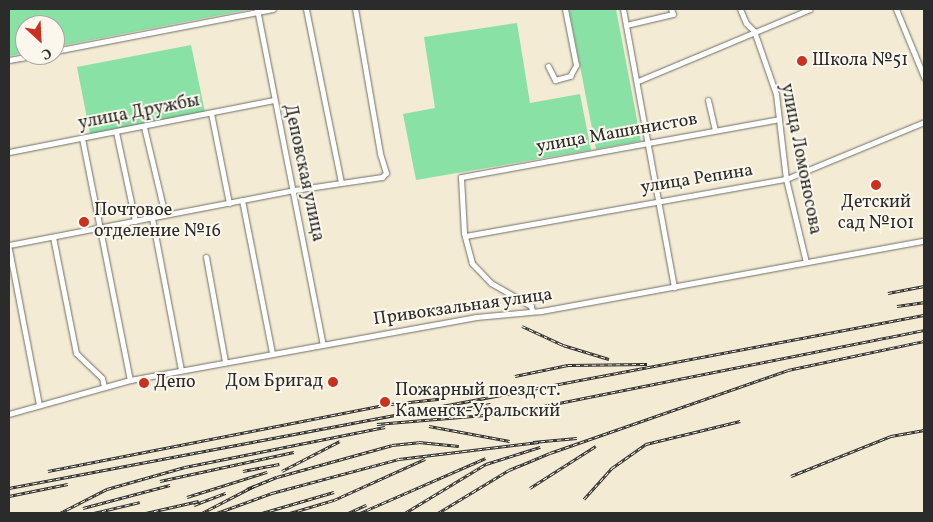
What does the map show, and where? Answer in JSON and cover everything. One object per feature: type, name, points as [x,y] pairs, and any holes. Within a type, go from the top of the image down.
[{"type":"street","points":[[65,49],[257,10],[273,9]]},
{"type":"street","points":[[306,9],[341,183]]},
{"type":"street","points":[[39,405],[9,247],[294,190],[382,178],[386,173],[380,153],[355,9]]},
{"type":"street","points":[[548,66],[555,80],[570,76],[576,65],[565,9]]},
{"type":"street","points":[[623,9],[650,142],[674,287]]},
{"type":"street","points":[[626,25],[673,14],[671,9]]},
{"type":"street","name":"улица Ломоносова","points":[[740,9],[746,23],[754,32],[776,94],[786,179],[806,262]]},
{"type":"street","points":[[638,81],[810,9]]},
{"type":"street","points":[[896,9],[924,77]]},
{"type":"street","name":"Деповская улица","points":[[257,10],[323,344]]},
{"type":"street","name":"улица Дружбы","points":[[9,152],[274,100]]},
{"type":"street","points":[[708,100],[715,130]]},
{"type":"street","points":[[211,113],[229,203]]},
{"type":"street","name":"улица Машинистов","points":[[465,236],[461,177],[778,119]]},
{"type":"street","name":"улица Репина","points":[[465,236],[660,199],[786,179],[924,122]]},
{"type":"street","points":[[144,127],[166,215]]},
{"type":"street","points":[[116,132],[135,221]]},
{"type":"street","points":[[82,138],[102,227],[130,380]]},
{"type":"street","points":[[242,200],[272,353]]},
{"type":"street","points":[[152,218],[181,370]]},
{"type":"street","points":[[465,236],[478,272],[531,306],[532,311]]},
{"type":"street","points":[[53,237],[76,353],[102,378],[104,387]]},
{"type":"street","name":"Привокзальная улица","points":[[9,414],[130,380],[181,370],[476,317],[532,311],[674,287],[924,241]]},
{"type":"street","points":[[206,257],[225,362]]},
{"type":"green space","points":[[9,9],[252,9],[65,45],[65,15],[15,15],[15,55],[9,56]]},
{"type":"green space","points":[[569,9],[616,9],[641,141],[596,149]]},
{"type":"green space","points":[[517,23],[530,103],[580,94],[591,150],[416,180],[403,114],[435,108],[424,37]]},
{"type":"green space","points":[[191,45],[205,112],[90,134],[77,67]]},
{"type":"railway","points":[[888,293],[924,286]]},
{"type":"railway","points":[[897,306],[924,302]]},
{"type":"railway","points":[[9,488],[924,315]]},
{"type":"railway","points":[[522,326],[563,345],[609,359]]},
{"type":"railway","points":[[377,424],[509,413],[924,330]]},
{"type":"railway","points":[[438,513],[509,470],[550,453],[788,370],[924,341]]},
{"type":"railway","points":[[515,376],[568,365],[647,364]]},
{"type":"railway","points":[[48,471],[391,404],[447,398]]},
{"type":"railway","points":[[456,410],[490,404]]},
{"type":"railway","points":[[584,499],[612,468],[646,444],[740,421]]},
{"type":"railway","points":[[429,426],[510,441]]},
{"type":"railway","points":[[60,513],[107,489],[185,467],[385,427]]},
{"type":"railway","points":[[791,476],[891,436],[924,430]]},
{"type":"railway","points":[[533,442],[577,438]]},
{"type":"railway","points":[[282,471],[340,441]]},
{"type":"railway","points":[[247,489],[277,477],[392,445],[419,442],[459,446]]},
{"type":"railway","points":[[217,513],[272,493],[399,459],[539,442]]},
{"type":"railway","points":[[530,488],[596,446]]},
{"type":"railway","points":[[405,513],[486,464],[540,447]]},
{"type":"railway","points":[[160,481],[294,452]]},
{"type":"railway","points":[[360,513],[486,458]]},
{"type":"railway","points":[[290,513],[334,500],[425,459]]},
{"type":"railway","points":[[243,471],[279,464]]},
{"type":"railway","points":[[187,497],[267,472]]},
{"type":"railway","points":[[9,496],[68,484]]},
{"type":"railway","points":[[83,508],[170,485]]},
{"type":"railway","points":[[202,513],[254,486]]},
{"type":"railway","points":[[262,513],[334,492]]},
{"type":"railway","points":[[194,505],[226,493]]},
{"type":"railway","points":[[146,513],[199,501]]},
{"type":"railway","points":[[94,513],[140,502]]},
{"type":"railway","points":[[348,513],[366,505]]},
{"type":"place","name":"Школа №51","points":[[802,61]]},
{"type":"place","name":"Детский сад №101","points":[[876,185]]},
{"type":"place","name":"Почтовое отделение №16","points":[[84,222]]},
{"type":"place","name":"Дом Бригад","points":[[333,382]]},
{"type":"place","name":"Депо","points":[[144,383]]},
{"type":"place","name":"Пожарный поезд ст. Каменск-Уральский","points":[[385,402]]}]
